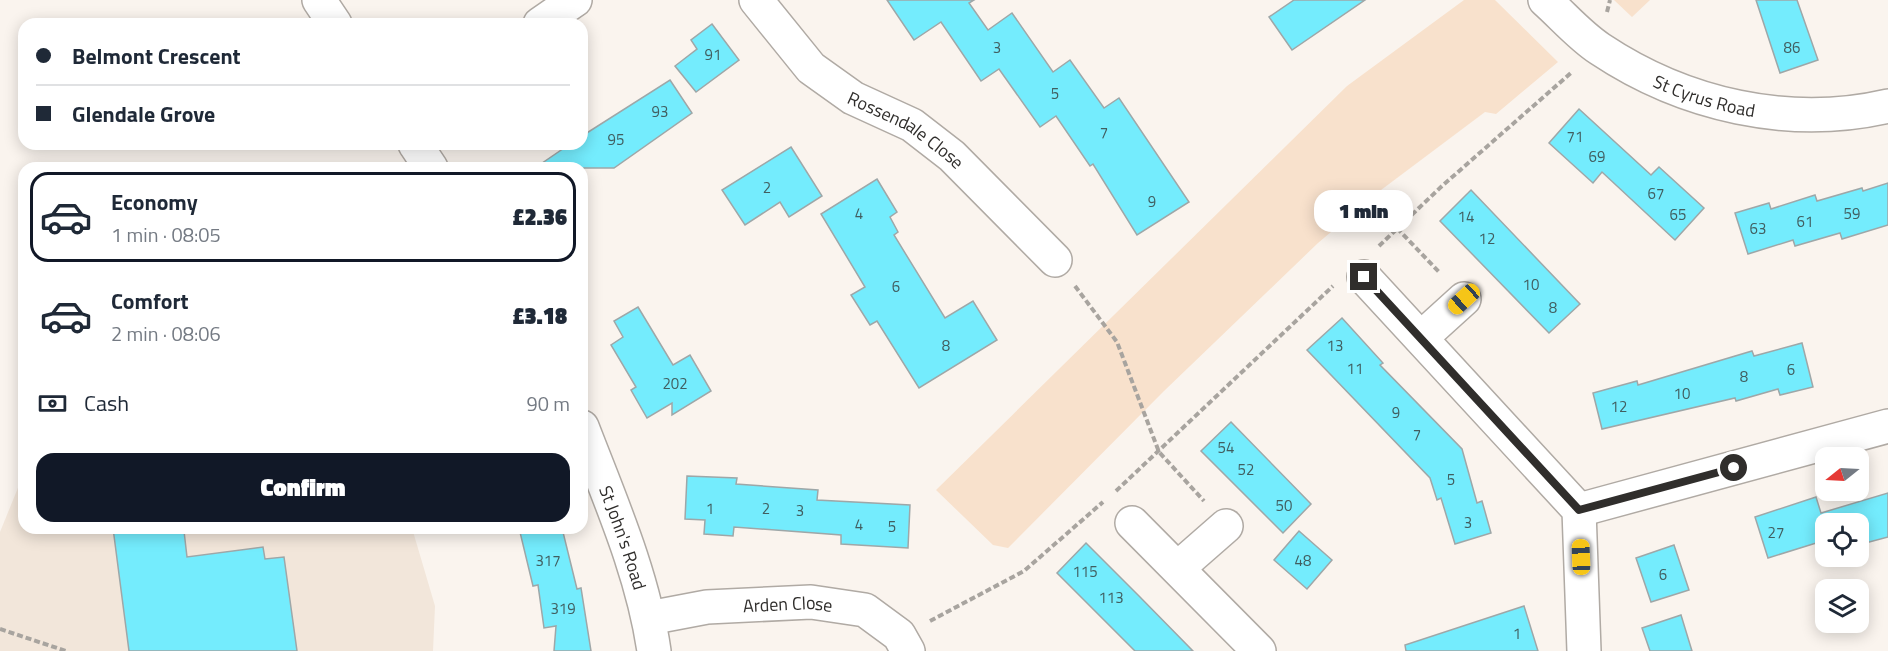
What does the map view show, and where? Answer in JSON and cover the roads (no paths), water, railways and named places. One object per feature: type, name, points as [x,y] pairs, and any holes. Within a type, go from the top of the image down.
[{"type":"street","points":[[319,0],[331,18]]},
{"type":"street","points":[[549,18],[575,0]]},
{"type":"street","name":"Rossendale Close","points":[[756,0],[811,68],[853,98],[912,125],[952,156],[1055,260]]},
{"type":"street","name":"St Cyrus Road","points":[[1545,0],[1599,48],[1646,75],[1705,99],[1754,112],[1800,117],[1888,106]]},
{"type":"street","points":[[1360,269],[1579,510],[1584,651]]},
{"type":"street","points":[[1421,338],[1464,299]]},
{"type":"street","points":[[1579,510],[1888,426]]},
{"type":"street","name":"St John's Road","points":[[588,442],[617,516],[649,618],[654,651]]},
{"type":"street","points":[[1132,523],[1259,651]]},
{"type":"street","points":[[1178,568],[1226,526]]},
{"type":"street","name":"Arden Close","points":[[649,618],[707,607],[811,602],[865,610],[904,643]]}]
